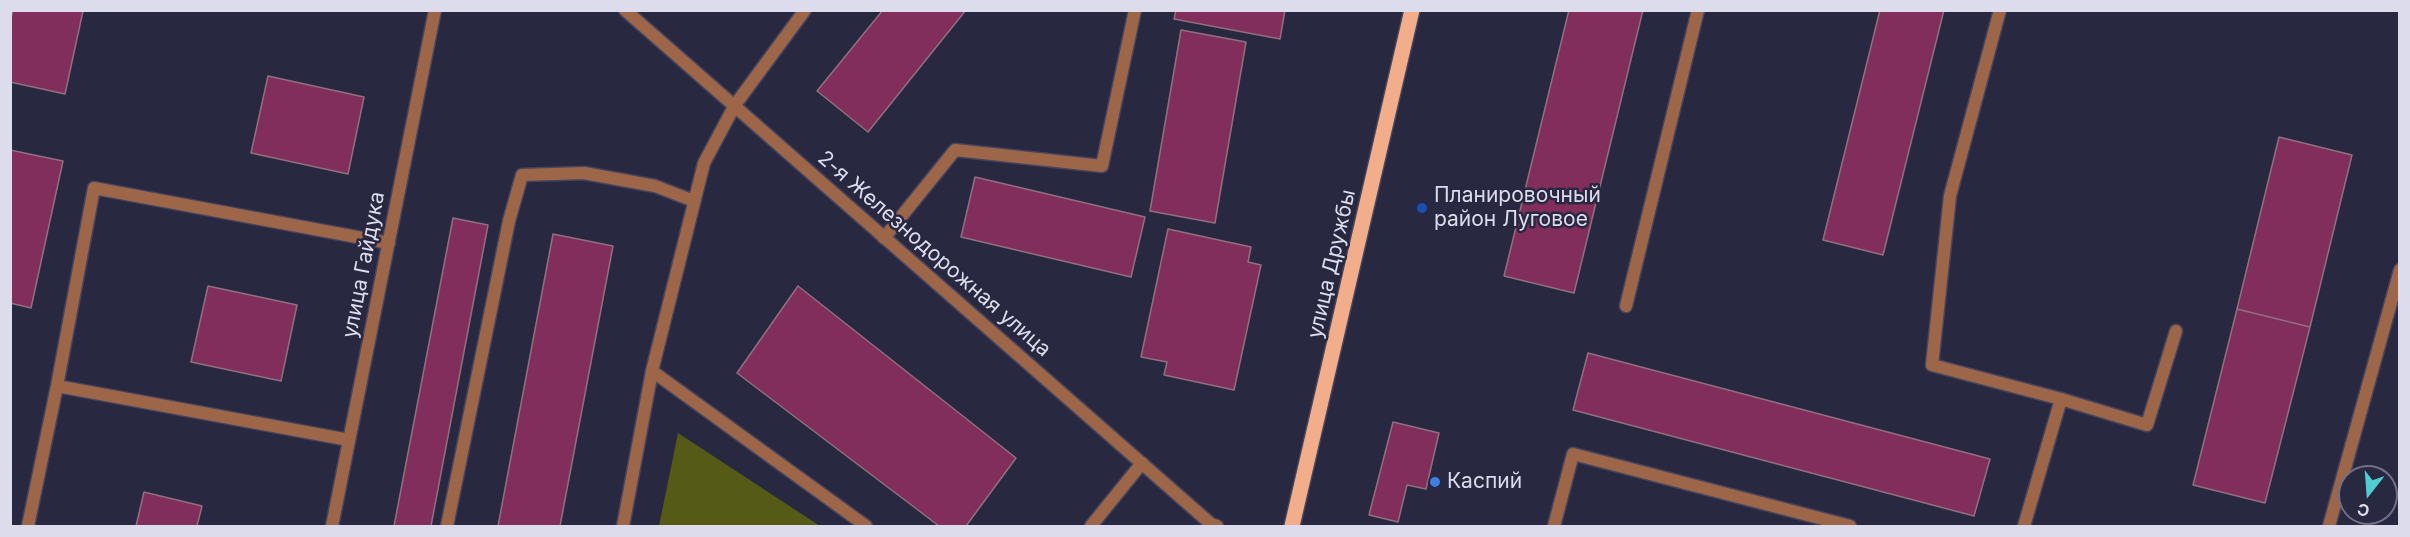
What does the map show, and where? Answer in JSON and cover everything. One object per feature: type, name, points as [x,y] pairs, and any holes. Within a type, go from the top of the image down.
[{"type":"main road","name":"улица Дружбы","points":[[1292,526],[1412,10]]},
{"type":"street","name":"улица Гайдука","points":[[332,526],[435,10]]},
{"type":"street","name":"2-я Железнодорожная улица","points":[[625,10],[1211,524],[1217,526]]},
{"type":"street","points":[[623,526],[652,371],[704,163],[735,105],[805,10]]},
{"type":"street","points":[[884,238],[955,150],[1101,166],[1135,10]]},
{"type":"street","points":[[1626,306],[1698,10]]},
{"type":"street","points":[[2000,10],[1950,195],[1932,365],[2061,399],[2147,425],[2176,331]]},
{"type":"street","points":[[447,526],[506,232],[522,175],[584,172],[655,186],[694,201]]},
{"type":"street","points":[[28,526],[94,188],[389,243]]},
{"type":"street","points":[[2329,526],[2400,270]]},
{"type":"street","points":[[652,371],[866,526]]},
{"type":"street","points":[[57,386],[349,440]]},
{"type":"street","points":[[2024,526],[2061,399]]},
{"type":"street","points":[[1554,526],[1573,454],[1850,526]]},
{"type":"street","points":[[1091,526],[1142,463]]},
{"type":"green space","points":[[678,433],[820,526],[659,526]]},
{"type":"building","points":[[13,10],[83,11],[65,94],[10,82],[10,22]]},
{"type":"building","points":[[883,10],[966,10],[868,132],[817,91]]},
{"type":"building","points":[[1176,10],[1285,10],[1280,39],[1174,19]]},
{"type":"building","points":[[1569,10],[1643,10],[1574,293],[1504,276]]},
{"type":"building","points":[[1880,10],[1944,10],[1883,255],[1823,240]]},
{"type":"building","points":[[1181,30],[1246,42],[1215,223],[1150,211]]},
{"type":"building","points":[[268,76],[364,97],[348,174],[251,153]]},
{"type":"building","points":[[2279,137],[2352,155],[2310,327],[2237,309]]},
{"type":"building","points":[[10,150],[63,161],[31,308],[10,303]]},
{"type":"building","points":[[975,177],[1145,217],[1131,277],[961,237]]},
{"type":"building","points":[[453,218],[488,225],[431,526],[394,526]]},
{"type":"building","points":[[1168,229],[1251,247],[1248,262],[1261,265],[1234,390],[1164,375],[1167,362],[1141,357]]},
{"type":"building","points":[[553,234],[613,246],[560,526],[498,526]]},
{"type":"building","points":[[208,286],[297,305],[281,381],[191,362]]},
{"type":"building","points":[[798,286],[1016,458],[966,526],[939,526],[737,373]]},
{"type":"building","points":[[2237,309],[2310,327],[2265,503],[2193,485]]},
{"type":"building","points":[[1588,353],[1990,459],[1974,516],[1573,410]]},
{"type":"building","points":[[1393,422],[1439,433],[1426,489],[1407,485],[1398,522],[1369,515]]},
{"type":"building","points":[[144,492],[202,506],[197,526],[136,526]]},
{"type":"place","name":"Планировочный район Луговое","points":[[1422,208]]},
{"type":"place","name":"Каспий","points":[[1435,482]]}]
